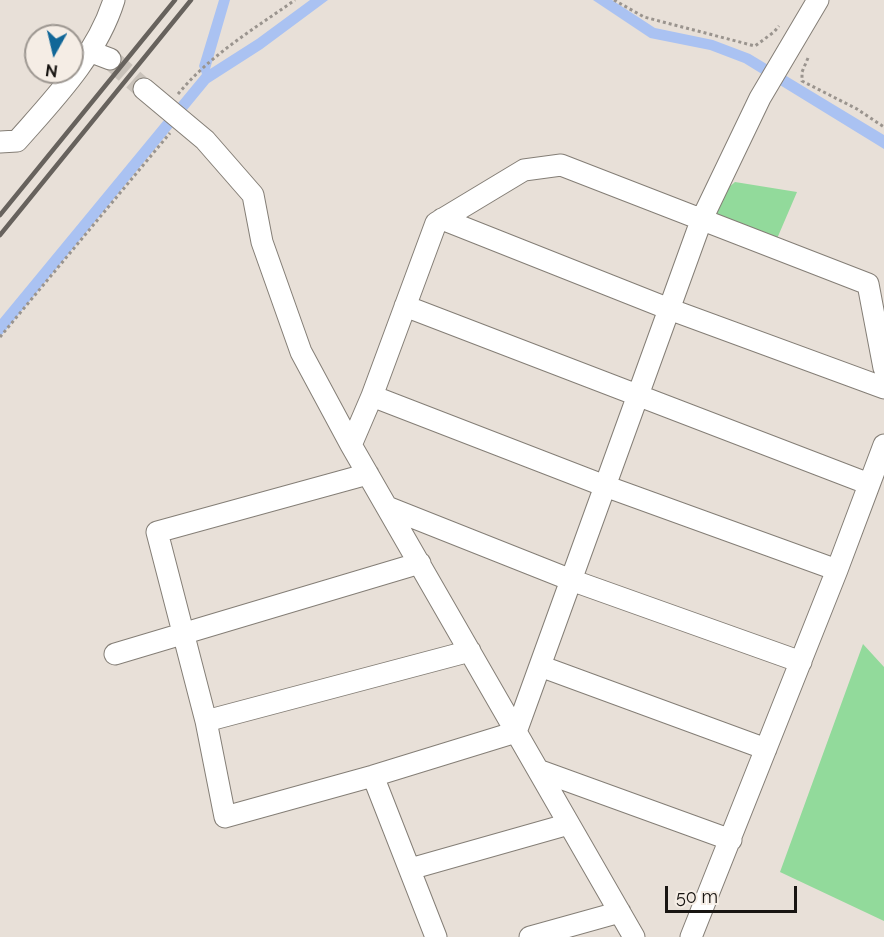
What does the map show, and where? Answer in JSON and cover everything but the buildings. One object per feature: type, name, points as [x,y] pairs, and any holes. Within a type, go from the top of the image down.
[{"type":"street","points":[[0,142],[17,141],[66,85],[89,51],[110,13],[114,0]]},
{"type":"street","points":[[516,732],[701,221],[760,98],[818,0]]},
{"type":"street","points":[[89,51],[110,59]]},
{"type":"street","points":[[144,89],[205,140],[253,195],[262,242],[301,352],[351,446],[634,937]]},
{"type":"street","points":[[351,446],[372,396],[436,223],[524,170],[561,165],[868,284],[884,368]]},
{"type":"street","points":[[442,219],[669,309],[884,388]]},
{"type":"street","points":[[405,306],[870,484]]},
{"type":"street","points":[[372,396],[605,486],[837,570]]},
{"type":"street","points":[[691,937],[801,662],[884,445]]},
{"type":"street","points":[[368,474],[157,532],[206,721],[225,817],[373,777],[516,732]]},
{"type":"street","points":[[387,507],[571,580],[801,662]]},
{"type":"street","points":[[115,654],[420,563]]},
{"type":"street","points":[[206,721],[470,651]]},
{"type":"street","points":[[540,666],[766,749]]},
{"type":"street","points":[[538,770],[731,840]]},
{"type":"street","points":[[373,777],[436,937]]},
{"type":"street","points":[[410,869],[569,824]]},
{"type":"street","points":[[530,937],[620,912]]},
{"type":"path","points":[[0,337],[174,113],[192,76],[295,0]]},
{"type":"path","points":[[614,0],[644,17],[755,46],[774,32],[780,24]]},
{"type":"path","points":[[811,51],[802,72],[802,81],[857,109],[884,127]]},
{"type":"green space","points":[[735,182],[797,192],[776,241],[708,218],[722,193]]},
{"type":"green space","points":[[863,644],[884,667],[884,921],[780,872]]},
{"type":"water","points":[[219,0],[230,0],[210,69],[257,39],[310,0],[328,0],[262,49],[209,83],[0,337],[0,319],[202,74],[199,66]]},
{"type":"water","points":[[593,0],[612,0],[655,28],[713,40],[750,54],[884,135],[884,149],[744,63],[710,50],[650,38]]},
{"type":"tunnel","points":[[110,59],[144,89]]},
{"type":"railway","points":[[0,215],[175,0]]},
{"type":"railway","points":[[0,235],[191,0]]}]
